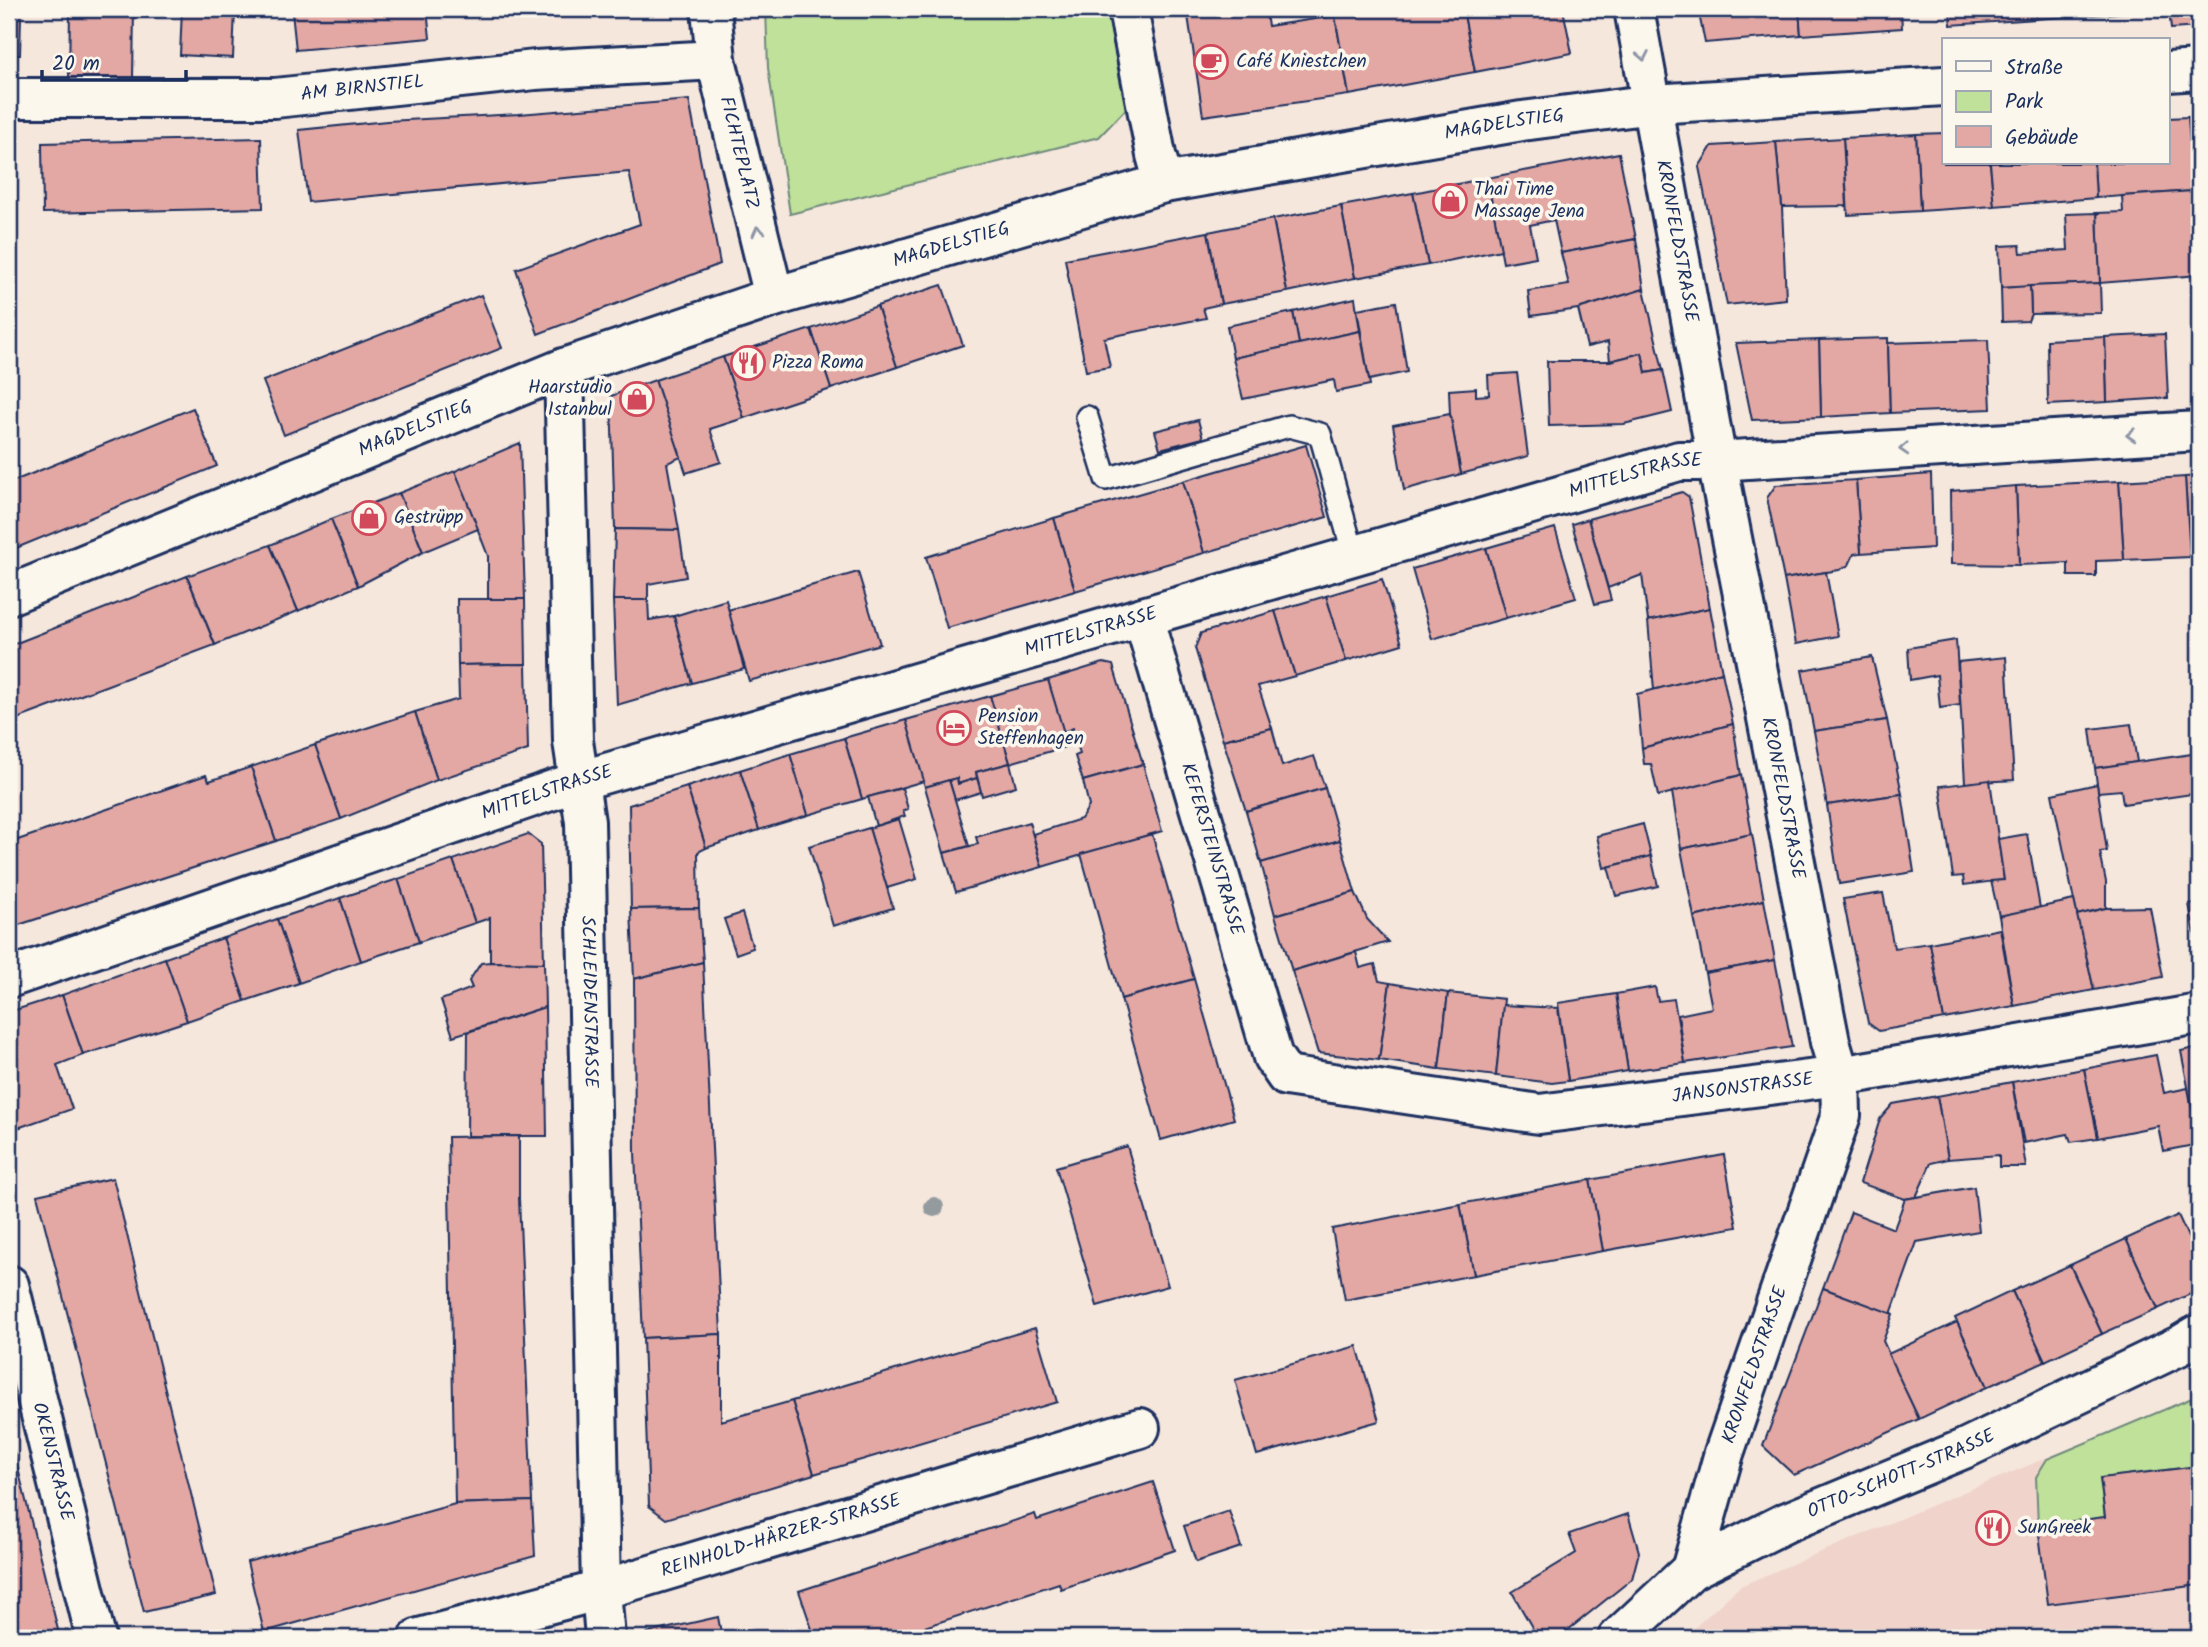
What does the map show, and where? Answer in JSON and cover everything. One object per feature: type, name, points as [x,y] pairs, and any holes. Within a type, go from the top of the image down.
[{"type":"street","name":"FICHTEPLATZ","points":[[711,9],[716,60],[774,298]]},
{"type":"street","points":[[1128,9],[1156,155],[1164,183]]},
{"type":"street","name":"KRONFELDSTRASSE","points":[[1634,9],[1717,461],[1830,1042],[1840,1076],[1841,1115],[1724,1453],[1691,1570]]},
{"type":"street","name":"AM BIRNSTIEL","points":[[9,98],[275,98],[535,70],[716,60]]},
{"type":"street","points":[[2170,72],[2199,70]]},
{"type":"street","name":"MAGDELSTIEG","points":[[9,595],[564,368],[774,298],[1164,183],[1522,121],[1653,104],[1942,86]]},
{"type":"street","name":"SCHLEIDENSTRASSE","points":[[564,368],[573,741],[585,822],[601,1590],[605,1638]]},
{"type":"street","name":"MITTELSTRASSE","points":[[9,978],[579,781],[1679,461],[1717,461],[2199,431]]},
{"type":"street","name":"KEFERSTEINSTRASSE","points":[[1143,617],[1273,1057],[1286,1076]]},
{"type":"street","name":"JANSONSTRASSE","points":[[1286,1076],[1539,1114],[1840,1076],[2199,1014]]},
{"type":"street","name":"OKENSTRASSE","points":[[11,1305],[96,1638]]},
{"type":"street","name":"OTTO-SCHOTT-STRASSE","points":[[1618,1638],[1691,1570],[1785,1523],[1966,1448],[2199,1334]]},
{"type":"street","name":"REINHOLD-HÄRZER-STRASSE","points":[[419,1638],[601,1590],[1140,1428]]},
{"type":"lane","points":[[1087,417],[1106,479],[1289,426],[1320,434],[1354,556]]},
{"type":"shaded area","points":[[2199,1395],[2199,1638],[1683,1638],[1740,1586]]},
{"type":"green space","points":[[766,9],[1107,9],[1126,109],[1099,137],[790,214],[768,68]]},
{"type":"green space","points":[[2199,1395],[2199,1466],[2100,1478],[2105,1517],[2038,1526],[2036,1477],[2047,1459]]},
{"type":"building","points":[[70,9],[134,9],[133,80],[69,80]]},
{"type":"building","points":[[182,9],[235,9],[233,58],[180,55]]},
{"type":"building","points":[[327,9],[427,9],[430,38],[296,50],[292,12]]},
{"type":"building","points":[[1187,9],[1265,9],[1268,26],[1335,16],[1349,95],[1203,116]]},
{"type":"building","points":[[1374,9],[1463,9],[1475,72],[1349,95],[1335,16]]},
{"type":"building","points":[[1463,9],[1563,9],[1572,53],[1475,72]]},
{"type":"building","points":[[1698,9],[1799,9],[1801,35],[1705,43]]},
{"type":"building","points":[[1799,9],[1901,9],[1902,28],[1801,35]]},
{"type":"building","points":[[1950,9],[2036,9],[2036,19],[1951,25]]},
{"type":"building","points":[[2036,9],[2159,9],[2159,10],[2036,19]]},
{"type":"building","points":[[2159,9],[2199,9],[2199,27],[2171,29],[2169,10]]},
{"type":"building","points":[[9,17],[21,17],[20,55],[9,55]]},
{"type":"building","points":[[689,100],[720,264],[538,334],[516,269],[640,224],[629,172],[308,202],[299,130],[387,121],[519,114]]},
{"type":"building","points":[[2199,116],[2199,191],[2193,191],[2188,117]]},
{"type":"building","points":[[2188,117],[2193,191],[2096,198],[2094,164],[2170,164],[2170,118]]},
{"type":"building","points":[[1942,133],[1942,164],[1990,164],[1994,206],[1920,211],[1916,134]]},
{"type":"building","points":[[1916,134],[1920,211],[1848,215],[1843,138]]},
{"type":"building","points":[[261,138],[263,208],[43,213],[42,143]]},
{"type":"building","points":[[1843,138],[1847,206],[1782,207],[1776,142]]},
{"type":"building","points":[[1776,142],[1786,299],[1727,305],[1699,167],[1712,146]]},
{"type":"building","points":[[1619,153],[1636,239],[1561,253],[1554,220],[1530,225],[1536,257],[1503,263],[1487,178]]},
{"type":"building","points":[[1990,164],[2094,164],[2096,198],[1994,206]]},
{"type":"building","points":[[1487,178],[1501,250],[1428,265],[1413,193]]},
{"type":"building","points":[[2193,191],[2199,275],[2100,283],[2097,213],[2123,212],[2122,196]]},
{"type":"building","points":[[1413,193],[1428,265],[1355,278],[1341,206]]},
{"type":"building","points":[[1341,206],[1355,278],[1287,292],[1273,219]]},
{"type":"building","points":[[2097,213],[2100,283],[2001,288],[1999,246],[2020,245],[2021,253],[2068,250],[2066,214]]},
{"type":"building","points":[[1273,219],[1287,292],[1221,304],[1208,232]]},
{"type":"building","points":[[1208,232],[1221,304],[1203,308],[1206,318],[1104,338],[1110,367],[1086,371],[1065,259]]},
{"type":"building","points":[[1636,239],[1644,289],[1578,309],[1531,316],[1528,291],[1569,285],[1561,253]]},
{"type":"building","points":[[2100,283],[2101,313],[2031,314],[2030,286]]},
{"type":"building","points":[[942,285],[963,345],[897,367],[877,306]]},
{"type":"building","points":[[2030,286],[2031,314],[2028,321],[2002,322],[2001,288]]},
{"type":"building","points":[[1644,289],[1663,370],[1646,373],[1642,353],[1610,361],[1608,342],[1587,347],[1578,309]]},
{"type":"building","points":[[481,295],[502,348],[284,435],[263,381]]},
{"type":"building","points":[[1355,298],[1360,331],[1299,344],[1293,312]]},
{"type":"building","points":[[1396,302],[1407,372],[1369,380],[1357,309]]},
{"type":"building","points":[[877,306],[897,367],[831,389],[811,329]]},
{"type":"building","points":[[1293,312],[1299,344],[1233,358],[1227,326]]},
{"type":"building","points":[[811,329],[831,389],[744,418],[723,357]]},
{"type":"building","points":[[1360,331],[1370,385],[1336,392],[1334,380],[1243,399],[1233,358]]},
{"type":"building","points":[[2165,334],[2168,398],[2107,402],[2105,337]]},
{"type":"building","points":[[2105,337],[2107,402],[2048,405],[2047,340]]},
{"type":"building","points":[[1888,338],[1890,413],[1821,417],[1819,340]]},
{"type":"building","points":[[1819,340],[1821,417],[1752,420],[1736,343]]},
{"type":"building","points":[[1988,340],[1991,409],[1890,413],[1888,343]]},
{"type":"building","points":[[1642,353],[1646,373],[1663,370],[1672,412],[1624,424],[1549,426],[1547,361],[1610,361]]},
{"type":"building","points":[[723,357],[744,418],[710,429],[721,462],[686,473],[655,380]]},
{"type":"building","points":[[1517,373],[1528,456],[1461,474],[1450,414],[1449,390],[1476,388],[1476,396],[1489,395],[1488,375]]},
{"type":"building","points":[[655,380],[681,457],[667,463],[679,530],[615,529],[611,396]]},
{"type":"building","points":[[193,408],[217,466],[9,551],[9,483]]},
{"type":"building","points":[[1450,414],[1461,474],[1404,490],[1393,425]]},
{"type":"building","points":[[1198,420],[1203,438],[1160,449],[1155,431]]},
{"type":"building","points":[[520,443],[525,599],[488,600],[488,556],[455,471]]},
{"type":"building","points":[[1306,445],[1327,517],[1204,553],[1183,481]]},
{"type":"building","points":[[455,471],[478,529],[423,552],[399,493]]},
{"type":"building","points":[[1931,474],[1933,548],[1861,553],[1856,480]]},
{"type":"building","points":[[2199,476],[2199,557],[2190,557],[2185,477]]},
{"type":"building","points":[[2185,477],[2190,557],[2124,560],[2119,481]]},
{"type":"building","points":[[1856,480],[1861,553],[1854,554],[1849,565],[1839,570],[1784,579],[1767,498],[1776,485]]},
{"type":"building","points":[[1183,481],[1204,553],[1075,591],[1054,518]]},
{"type":"building","points":[[2119,481],[2124,560],[2096,561],[2096,576],[2068,576],[2068,563],[2019,565],[2016,486]]},
{"type":"building","points":[[2016,486],[2019,565],[1951,564],[1950,491]]},
{"type":"building","points":[[1682,492],[1689,497],[1710,608],[1648,621],[1642,575],[1608,588],[1588,519]]},
{"type":"building","points":[[399,493],[423,552],[358,586],[331,519]]},
{"type":"building","points":[[1054,518],[1075,591],[947,628],[926,557]]},
{"type":"building","points":[[331,519],[358,586],[298,611],[270,545]]},
{"type":"building","points":[[1588,519],[1611,600],[1595,604],[1572,524]]},
{"type":"building","points":[[1555,528],[1576,598],[1506,618],[1486,548]]},
{"type":"building","points":[[615,529],[679,530],[686,577],[648,584],[648,600],[613,600]]},
{"type":"building","points":[[270,545],[298,611],[215,645],[187,576]]},
{"type":"building","points":[[1486,548],[1506,618],[1432,639],[1412,569]]},
{"type":"building","points":[[858,572],[880,644],[749,681],[728,610]]},
{"type":"building","points":[[1826,572],[1838,636],[1796,644],[1784,579]]},
{"type":"building","points":[[187,576],[215,645],[9,722],[9,646]]},
{"type":"building","points":[[1382,579],[1402,644],[1346,661],[1326,596]]},
{"type":"building","points":[[1326,596],[1346,661],[1295,676],[1275,611]]},
{"type":"building","points":[[457,599],[525,599],[526,664],[458,665]]},
{"type":"building","points":[[613,600],[648,600],[649,620],[674,616],[692,683],[617,705]]},
{"type":"building","points":[[726,600],[744,669],[692,683],[674,616]]},
{"type":"building","points":[[1710,608],[1722,672],[1654,690],[1648,621]]},
{"type":"building","points":[[1275,611],[1295,676],[1258,686],[1272,728],[1223,740],[1195,648],[1201,633]]},
{"type":"building","points":[[1956,640],[1960,705],[1940,708],[1937,675],[1910,680],[1908,648]]},
{"type":"building","points":[[1872,657],[1887,720],[1814,731],[1802,670]]},
{"type":"building","points":[[2006,657],[2014,780],[1965,783],[1958,662]]},
{"type":"building","points":[[1103,663],[1113,665],[1143,764],[1083,781],[1075,756],[1080,754],[1073,728],[1063,732],[1048,680]]},
{"type":"building","points":[[526,664],[528,750],[437,780],[415,712],[459,699],[458,665]]},
{"type":"building","points":[[1722,672],[1733,724],[1642,748],[1637,694]]},
{"type":"building","points":[[1048,680],[1068,746],[1010,763],[990,696]]},
{"type":"building","points":[[990,696],[1010,763],[976,772],[977,778],[958,784],[957,778],[925,787],[906,720]]},
{"type":"building","points":[[415,712],[437,780],[341,819],[315,745]]},
{"type":"building","points":[[906,720],[924,781],[862,799],[844,738]]},
{"type":"building","points":[[1887,720],[1902,794],[1827,805],[1814,731]]},
{"type":"building","points":[[1733,724],[1741,775],[1658,796],[1651,764],[1644,764],[1642,748]]},
{"type":"building","points":[[2131,724],[2137,762],[2095,768],[2090,729]]},
{"type":"building","points":[[1272,728],[1282,766],[1314,756],[1325,788],[1246,811],[1223,740]]},
{"type":"building","points":[[844,738],[862,799],[808,815],[790,754]]},
{"type":"building","points":[[315,745],[341,819],[276,841],[251,767]]},
{"type":"building","points":[[2199,753],[2199,793],[2123,804],[2121,790],[2098,792],[2095,768]]},
{"type":"building","points":[[790,754],[808,815],[759,830],[740,770]]},
{"type":"building","points":[[1010,763],[1016,786],[982,796],[976,772]]},
{"type":"building","points":[[1143,764],[1162,831],[1042,867],[1033,834],[1081,819],[1089,806],[1083,781]]},
{"type":"building","points":[[251,767],[276,841],[9,928],[9,843],[206,775],[209,781]]},
{"type":"building","points":[[740,770],[759,830],[706,848],[687,787]]},
{"type":"building","points":[[1741,775],[1752,834],[1681,849],[1672,792]]},
{"type":"building","points":[[957,778],[958,784],[977,778],[981,792],[955,800],[949,780]]},
{"type":"building","points":[[949,780],[969,846],[944,853],[925,787]]},
{"type":"building","points":[[1990,780],[2004,880],[1964,885],[1963,876],[1953,877],[1940,786]]},
{"type":"building","points":[[2097,784],[2107,851],[2100,852],[2106,882],[2106,908],[2077,915],[2052,794]]},
{"type":"building","points":[[687,787],[706,848],[698,852],[699,908],[631,909],[629,805]]},
{"type":"building","points":[[902,788],[908,809],[903,811],[905,816],[876,826],[868,797]]},
{"type":"building","points":[[1325,788],[1340,840],[1261,863],[1246,811]]},
{"type":"building","points":[[1902,794],[1914,872],[1839,884],[1827,805]]},
{"type":"building","points":[[899,819],[917,879],[887,888],[869,828]]},
{"type":"building","points":[[1029,822],[1042,867],[956,892],[944,853],[978,844],[976,837]]},
{"type":"building","points":[[1643,824],[1651,856],[1604,868],[1597,836]]},
{"type":"building","points":[[869,828],[893,908],[833,926],[809,846]]},
{"type":"building","points":[[528,834],[541,844],[544,963],[490,962],[490,918],[475,923],[453,860]]},
{"type":"building","points":[[1152,834],[1194,979],[1121,999],[1081,854]]},
{"type":"building","points":[[1752,834],[1764,900],[1694,917],[1681,849]]},
{"type":"building","points":[[2027,834],[2040,908],[1999,916],[1991,881],[2004,880],[1998,839]]},
{"type":"building","points":[[1340,840],[1355,892],[1275,915],[1261,863]]},
{"type":"building","points":[[1651,856],[1658,886],[1616,896],[1608,867]]},
{"type":"building","points":[[453,860],[475,923],[419,942],[398,879]]},
{"type":"building","points":[[398,879],[419,942],[361,961],[340,898]]},
{"type":"building","points":[[1355,892],[1367,919],[1388,942],[1292,971],[1275,915]]},
{"type":"building","points":[[1883,893],[1894,948],[1930,943],[1944,1019],[1879,1031],[1868,1023],[1843,899]]},
{"type":"building","points":[[340,898],[361,961],[299,983],[277,919]]},
{"type":"building","points":[[1764,900],[1775,960],[1705,973],[1694,917]]},
{"type":"building","points":[[2074,900],[2094,990],[2014,1006],[1999,916]]},
{"type":"building","points":[[2199,902],[2199,956],[2189,904]]},
{"type":"building","points":[[2150,907],[2163,977],[2094,990],[2077,915],[2106,908]]},
{"type":"building","points":[[699,908],[703,962],[634,979],[631,909]]},
{"type":"building","points":[[742,913],[753,948],[736,954],[724,919]]},
{"type":"building","points":[[277,919],[299,983],[245,1001],[223,938]]},
{"type":"building","points":[[2000,929],[2014,1006],[1944,1019],[1930,943]]},
{"type":"building","points":[[223,938],[245,1001],[187,1021],[165,958]]},
{"type":"building","points":[[1356,952],[1360,968],[1375,964],[1379,981],[1390,983],[1379,1060],[1318,1053],[1292,971]]},
{"type":"building","points":[[165,958],[187,1021],[83,1055],[62,995]]},
{"type":"building","points":[[1775,960],[1792,1047],[1685,1063],[1678,1015],[1712,1008],[1705,973]]},
{"type":"building","points":[[703,962],[721,1334],[643,1338],[635,1152],[634,979]]},
{"type":"building","points":[[481,963],[544,963],[545,1007],[453,1036],[441,1000],[472,988],[469,981]]},
{"type":"building","points":[[1194,979],[1234,1119],[1161,1140],[1121,999]]},
{"type":"building","points":[[1390,983],[1448,993],[1439,1069],[1379,1060]]},
{"type":"building","points":[[1655,987],[1658,1001],[1674,999],[1685,1063],[1628,1071],[1616,994]]},
{"type":"building","points":[[1448,993],[1504,999],[1496,1076],[1439,1069]]},
{"type":"building","points":[[1616,994],[1628,1071],[1568,1081],[1558,1003]]},
{"type":"building","points":[[62,995],[83,1055],[57,1065],[72,1109],[9,1131],[9,1012]]},
{"type":"building","points":[[1503,1005],[1558,1008],[1568,1081],[1552,1083],[1496,1076]]},
{"type":"building","points":[[545,1007],[547,1136],[467,1136],[468,1032]]},
{"type":"building","points":[[2199,1047],[2199,1127],[2196,1128],[2181,1051]]},
{"type":"building","points":[[2156,1055],[2164,1093],[2188,1088],[2199,1144],[2163,1151],[2158,1126],[2098,1138],[2084,1069]]},
{"type":"building","points":[[2084,1069],[2098,1138],[2071,1142],[2068,1134],[2024,1143],[2012,1082]]},
{"type":"building","points":[[2012,1082],[2026,1167],[1999,1167],[1999,1155],[1948,1159],[1937,1096]]},
{"type":"building","points":[[1937,1096],[1948,1159],[1931,1163],[1916,1197],[1905,1199],[1860,1183],[1880,1119],[1893,1104]]},
{"type":"building","points":[[519,1136],[519,1198],[532,1501],[455,1504],[448,1137]]},
{"type":"building","points":[[1127,1146],[1168,1286],[1097,1306],[1056,1167]]},
{"type":"building","points":[[1724,1155],[1737,1227],[1603,1251],[1590,1180]]},
{"type":"building","points":[[113,1178],[216,1595],[144,1612],[37,1195]]},
{"type":"building","points":[[1590,1180],[1603,1251],[1474,1275],[1460,1204]]},
{"type":"building","points":[[1974,1187],[1979,1231],[1917,1242],[1891,1314],[1823,1288],[1851,1212],[1894,1229],[1905,1199]]},
{"type":"building","points":[[1460,1204],[1474,1275],[1345,1300],[1332,1229]]},
{"type":"building","points":[[2178,1215],[2199,1261],[2199,1290],[2158,1309],[2126,1239]]},
{"type":"building","points":[[2126,1239],[2158,1309],[2102,1334],[2070,1265]]},
{"type":"building","points":[[2070,1265],[2102,1334],[2045,1361],[2012,1291]]},
{"type":"building","points":[[1823,1288],[1893,1314],[1883,1341],[1919,1419],[1794,1475],[1763,1446]]},
{"type":"building","points":[[2012,1291],[2045,1361],[1987,1387],[1955,1318]]},
{"type":"building","points":[[1957,1322],[1987,1387],[1919,1419],[1888,1354]]},
{"type":"building","points":[[1035,1328],[1057,1402],[814,1474],[792,1401]]},
{"type":"building","points":[[721,1334],[721,1421],[792,1401],[814,1474],[666,1519],[649,1506],[643,1338]]},
{"type":"building","points":[[1357,1346],[1379,1421],[1257,1455],[1235,1380]]},
{"type":"building","points":[[10,1436],[60,1638],[9,1638]]},
{"type":"building","points":[[2199,1466],[2199,1585],[2048,1604],[2038,1526],[2105,1517],[2100,1478]]},
{"type":"building","points":[[1153,1482],[1175,1550],[1061,1589],[1059,1583],[891,1638],[815,1638],[799,1591],[1035,1514],[1037,1520]]},
{"type":"building","points":[[532,1501],[535,1556],[264,1632],[247,1562],[455,1504]]},
{"type":"building","points":[[1229,1511],[1241,1547],[1196,1562],[1184,1526]]},
{"type":"building","points":[[1628,1514],[1639,1552],[1632,1579],[1558,1638],[1538,1638],[1512,1592],[1576,1553],[1569,1534]]},
{"type":"building","points":[[718,1617],[722,1638],[648,1638],[647,1633]]},
{"type":"place","name":"Café Kniestchen","points":[[1211,62]]},
{"type":"place","name":"Thai Time Massage Jena","points":[[1450,201]]},
{"type":"place","name":"Pizza Roma","points":[[748,363]]},
{"type":"place","name":"Haarstudio Istanbul","points":[[637,399]]},
{"type":"place","name":"Gestrüpp","points":[[369,518]]},
{"type":"place","name":"Pension Steffenhagen","points":[[954,728]]},
{"type":"place","name":"SunGreek","points":[[1993,1528]]}]
